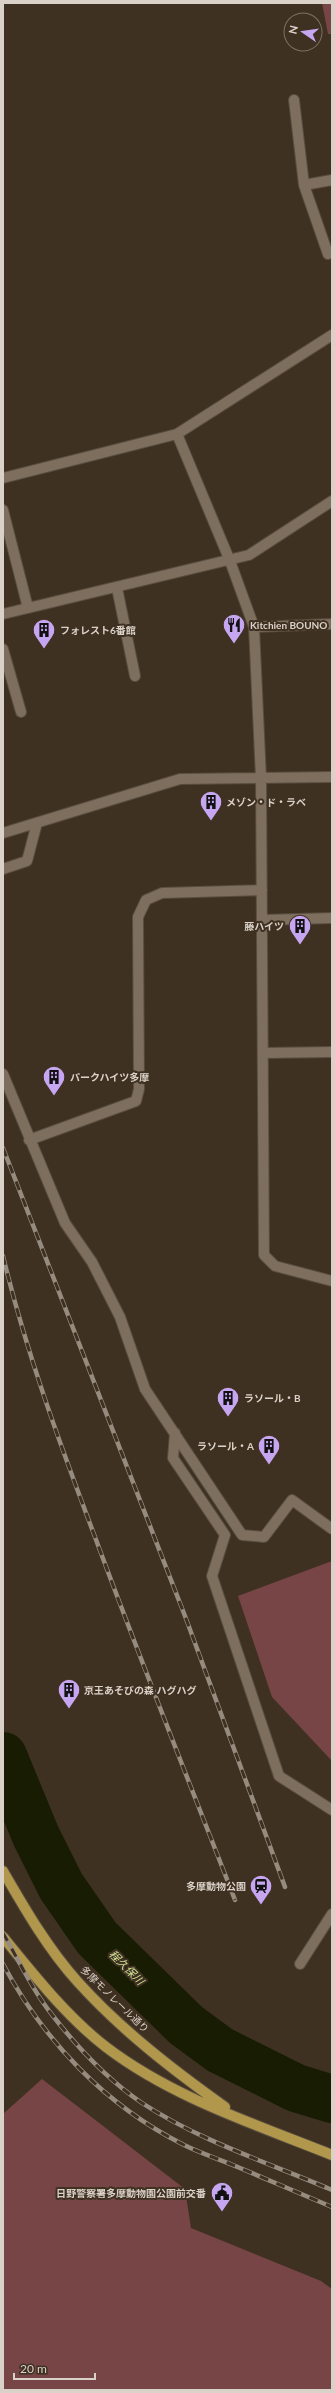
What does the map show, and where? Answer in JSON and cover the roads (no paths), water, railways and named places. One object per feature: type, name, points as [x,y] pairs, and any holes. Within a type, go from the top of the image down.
[{"type":"main road","name":"多摩モノレール通り","points":[[3,1871],[24,1908],[56,1954],[81,1985],[148,2048],[240,2118]]},
{"type":"main road","name":"多摩モノレール通り","points":[[3,1937],[56,1998],[106,2046],[161,2084],[332,2155]]},
{"type":"street","points":[[294,100],[304,185],[328,254]]},
{"type":"street","points":[[304,185],[332,180]]},
{"type":"street","points":[[3,478],[177,434],[332,335]]},
{"type":"street","points":[[177,434],[230,561],[254,627],[261,778],[264,1255],[275,1266],[332,1281]]},
{"type":"street","points":[[3,614],[249,556],[332,501]]},
{"type":"street","points":[[3,510],[28,608]]},
{"type":"street","points":[[117,588],[135,676]]},
{"type":"street","points":[[254,627],[332,624]]},
{"type":"street","points":[[3,649],[21,712]]},
{"type":"street","points":[[3,833],[180,779],[332,777]]},
{"type":"street","points":[[3,869],[26,861],[37,823]]},
{"type":"street","points":[[29,1140],[136,1101],[139,1089],[138,917],[146,900],[162,893],[262,890]]},
{"type":"street","points":[[262,920],[332,918]]},
{"type":"street","points":[[263,1054],[332,1052]]},
{"type":"street","points":[[3,1074],[29,1140],[65,1223],[92,1262],[120,1317],[145,1389],[242,1535],[264,1537],[292,1500],[332,1529]]},
{"type":"street","points":[[175,1433],[172,1458],[225,1535],[212,1576],[278,1776],[332,1810]]},
{"type":"street","points":[[300,1964],[332,1914]]},
{"type":"waterway","name":"程久保川","points":[[3,1756],[36,1836],[61,1886],[97,1938],[186,2025],[220,2050],[296,2088],[332,2099]]},
{"type":"railway","points":[[3,1148],[185,1616],[285,1887]]},
{"type":"railway","points":[[3,1256],[22,1327],[44,1398],[129,1628],[235,1900]]},
{"type":"railway","points":[[3,1933],[33,1986],[53,2016],[94,2063],[129,2094],[164,2117],[187,2129],[235,2151],[332,2190]]},
{"type":"railway","points":[[3,1964],[19,1992],[57,2045],[79,2068],[128,2111],[155,2129],[184,2145],[332,2207]]},
{"type":"place","name":"Kitchien BOUNO","points":[[234,644]]},
{"type":"place","name":"フォレスト6番館","points":[[44,650]]},
{"type":"place","name":"メゾン・ド・ラベ","points":[[211,822]]},
{"type":"place","name":"藤ハイツ","points":[[300,946]]},
{"type":"place","name":"パークハイツ多摩","points":[[54,1096]]},
{"type":"place","name":"ラソール・B","points":[[228,1418]]},
{"type":"place","name":"ラソール・A","points":[[269,1466]]},
{"type":"place","name":"京王あそびの森 ハグハグ","points":[[69,1710]]},
{"type":"place","name":"多摩動物公園","points":[[261,1906]]},
{"type":"place","name":"日野警察署多摩動物園公園前交番","points":[[222,2212]]}]
